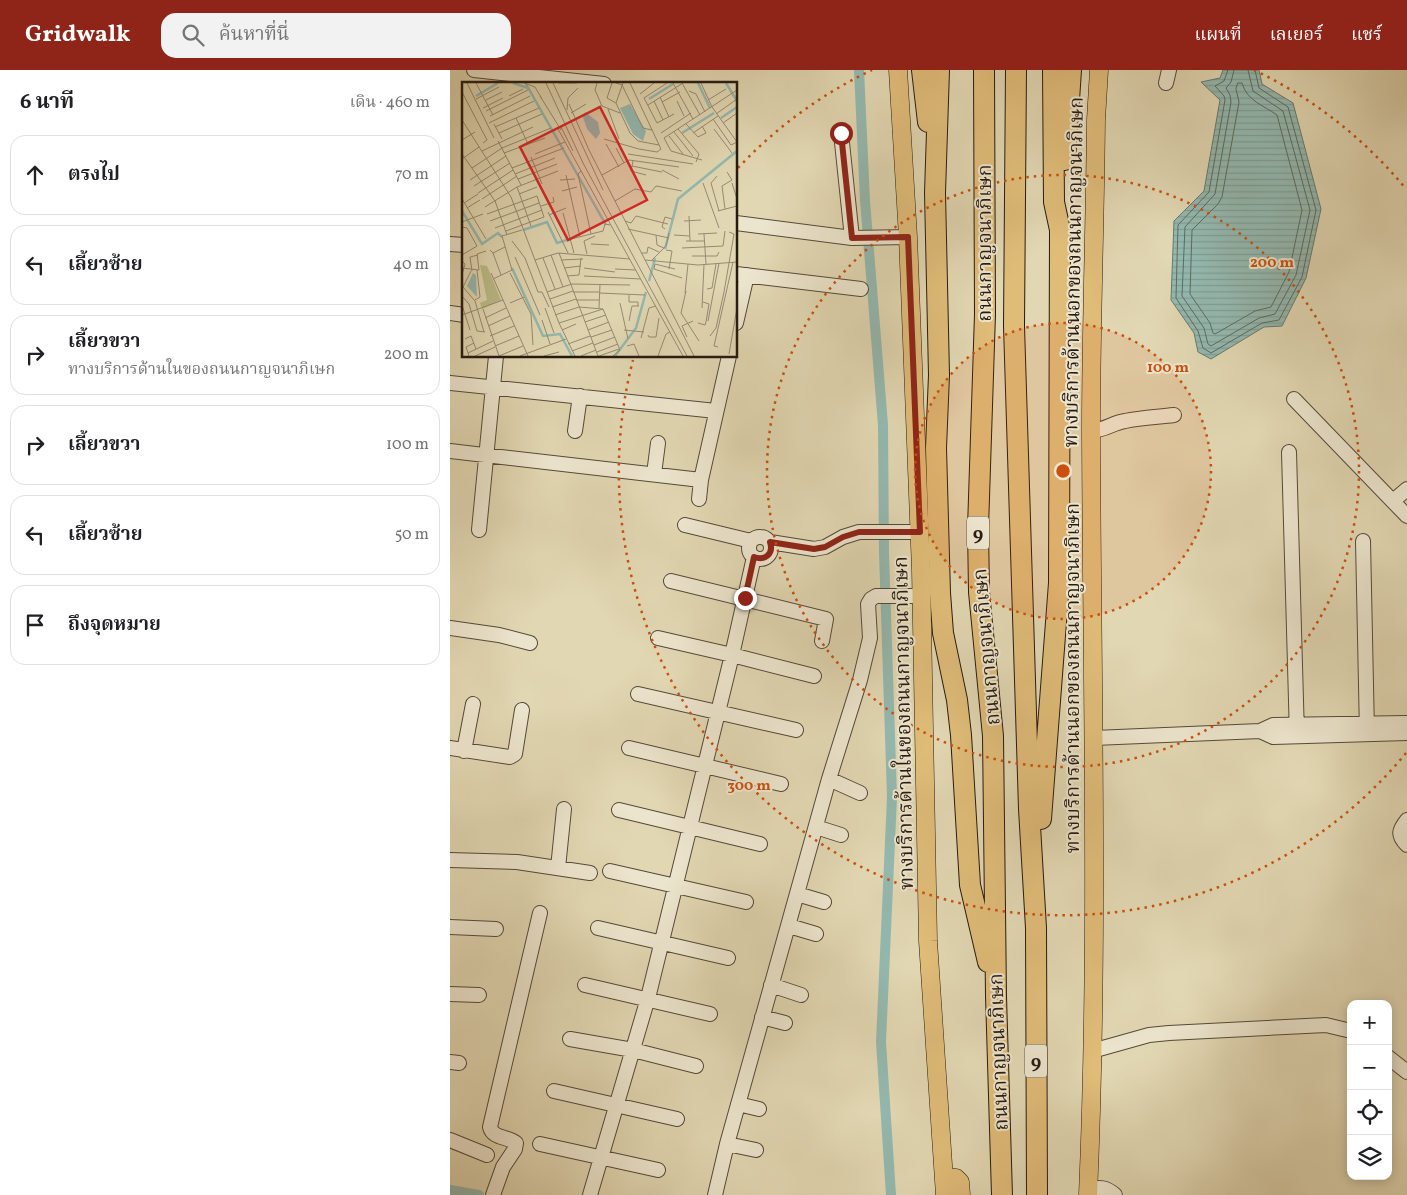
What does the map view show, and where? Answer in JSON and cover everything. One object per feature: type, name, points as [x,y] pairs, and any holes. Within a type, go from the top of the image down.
[{"type":"highway","points":[[922,70],[936,194]]},
{"type":"highway","points":[[939,70],[936,194],[939,375],[936,448],[940,593],[943,633],[962,735],[970,885],[996,996]]},
{"type":"highway","name":"ถนนกาญจนาภิเษก","points":[[984,70],[985,314],[978,528],[979,592],[993,736],[996,996],[1002,1195]]},
{"type":"highway","name":"ถนนกาญจนาภิเษก","points":[[1016,70],[1014,326],[1029,808],[1036,928],[1037,1195]]},
{"type":"highway","points":[[1053,70],[1054,202],[1060,230]]},
{"type":"highway","points":[[1036,928],[1041,810],[1059,583],[1060,230],[1071,70]]},
{"type":"main road","name":"ทางบริการด้านในของถนนกาญจนาภิเษก","points":[[898,70],[908,237],[913,532],[922,596],[928,941],[945,1195]]},
{"type":"main road","name":"ทางบริการด้านนอกของถนนกาญจนาภิเษก","points":[[1085,1193],[1092,1051],[1094,738],[1091,431],[1096,120],[1099,70]]},
{"type":"main road","points":[[1085,1193],[1083,435],[1088,126],[1091,120],[1096,120]]},
{"type":"main road","points":[[944,1177],[956,1178],[960,1182],[960,1195]]},
{"type":"street","points":[[474,70],[533,73],[591,82]]},
{"type":"street","points":[[841,133],[852,238]]},
{"type":"street","points":[[738,223],[852,238],[908,237]]},
{"type":"street","points":[[738,304],[741,275],[861,289]]},
{"type":"street","points":[[479,530],[496,358]]},
{"type":"street","points":[[699,499],[701,480],[729,358]]},
{"type":"street","points":[[450,382],[716,410]]},
{"type":"street","points":[[575,432],[580,396]]},
{"type":"street","points":[[1294,399],[1407,516]]},
{"type":"street","points":[[1091,431],[1102,430],[1127,420],[1174,415]]},
{"type":"street","points":[[654,474],[658,443]]},
{"type":"street","points":[[450,451],[701,480]]},
{"type":"street","points":[[1289,452],[1297,731]]},
{"type":"street","points":[[1393,501],[1407,490]]},
{"type":"street","points":[[685,525],[751,542]]},
{"type":"street","points":[[770,542],[814,549],[825,547],[843,537],[863,532],[913,532]]},
{"type":"street","points":[[590,1195],[648,998],[662,942],[745,598],[754,557],[749,548],[751,542],[757,537],[765,537],[770,542],[772,550],[768,556],[761,559],[754,557]]},
{"type":"street","points":[[1363,541],[1368,728]]},
{"type":"street","points":[[671,581],[826,619],[822,641]]},
{"type":"street","points":[[715,1195],[727,1144],[829,779],[860,680],[870,638],[868,604],[876,596],[922,596]]},
{"type":"street","points":[[450,628],[499,635],[530,643]]},
{"type":"street","points":[[658,638],[814,676]]},
{"type":"street","points":[[638,694],[796,730]]},
{"type":"street","points":[[473,704],[457,750],[513,756],[515,754],[522,710]]},
{"type":"street","points":[[1094,738],[1260,731],[1273,725],[1297,731],[1368,728],[1407,723]]},
{"type":"street","points":[[1368,728],[1407,733]]},
{"type":"street","points":[[629,748],[781,784]]},
{"type":"street","points":[[829,779],[860,792]]},
{"type":"street","points":[[558,868],[564,810]]},
{"type":"street","points":[[619,810],[760,844]]},
{"type":"street","points":[[1407,820],[1399,832],[1407,845]]},
{"type":"street","points":[[816,827],[841,835]]},
{"type":"street","points":[[450,860],[517,862],[590,873]]},
{"type":"street","points":[[610,871],[746,902]]},
{"type":"street","points":[[797,894],[824,902]]},
{"type":"street","points":[[493,1195],[503,1167],[515,1149],[516,1143],[511,1139],[495,1136],[491,1132],[490,1127],[540,913]]},
{"type":"street","points":[[789,926],[816,934]]},
{"type":"street","points":[[450,927],[496,929]]},
{"type":"street","points":[[598,928],[728,958]]},
{"type":"street","points":[[585,985],[648,998],[710,1014]]},
{"type":"street","points":[[771,986],[801,995]]},
{"type":"street","points":[[450,994],[479,995]]},
{"type":"street","points":[[762,1017],[785,1023]]},
{"type":"street","points":[[1092,1051],[1150,1035],[1169,1033],[1326,1025],[1347,1030]]},
{"type":"street","points":[[570,1039],[632,1050],[696,1066]]},
{"type":"street","points":[[1392,1060],[1407,1072]]},
{"type":"street","points":[[554,1091],[677,1119]]},
{"type":"street","points":[[738,1104],[759,1109]]},
{"type":"street","points":[[450,1140],[487,1155]]},
{"type":"street","points":[[540,1144],[658,1170]]},
{"type":"street","points":[[727,1144],[756,1150]]},
{"type":"street","points":[[1085,1193],[1100,1187],[1106,1188],[1115,1195]]},
{"type":"water","points":[[1223,70],[1259,70],[1262,84],[1293,103],[1321,209],[1306,278],[1282,326],[1264,327],[1211,359],[1198,352],[1194,333],[1171,300],[1174,221],[1204,191],[1220,100],[1201,82],[1220,78]]},
{"type":"waterway","points":[[859,70],[865,201],[883,425],[884,553],[892,797],[881,1042],[891,1195]]},
{"type":"waterway","points":[[450,1190],[479,1195]]},
{"type":"route","points":[[745,598],[754,557],[761,559],[768,556],[772,550],[770,542],[814,549],[825,547],[843,537],[859,532],[920,532],[908,237],[852,238],[841,133]]}]
